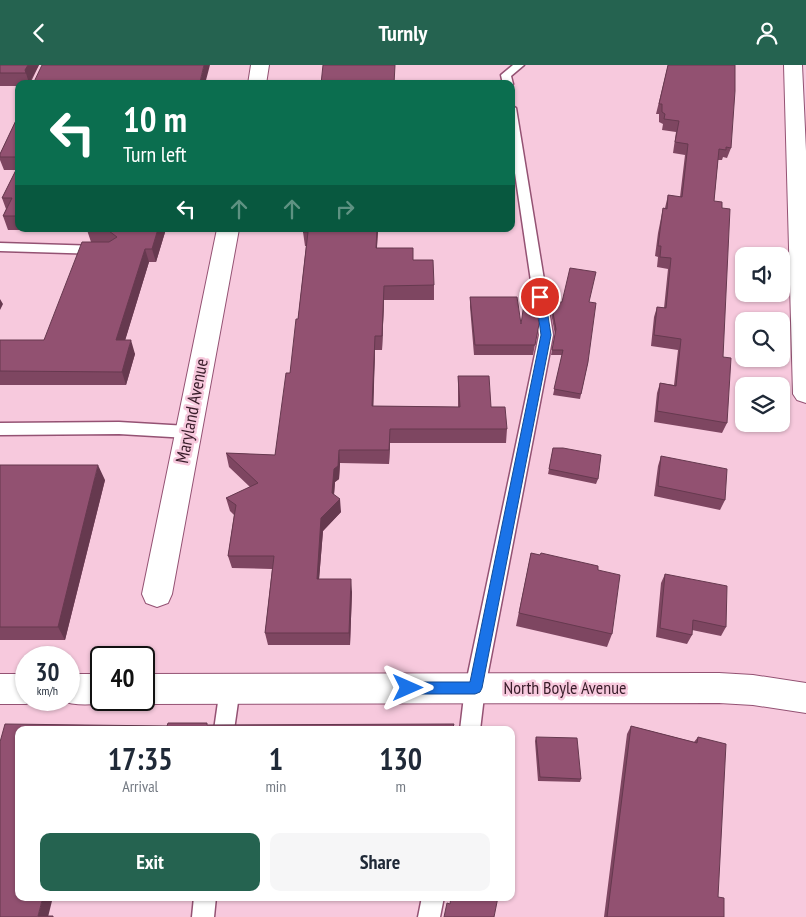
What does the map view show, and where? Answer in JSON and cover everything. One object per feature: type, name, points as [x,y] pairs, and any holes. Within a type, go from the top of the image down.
[{"type":"street","points":[[258,80],[260,65]]},
{"type":"street","points":[[793,65],[806,394]]},
{"type":"street","name":"Maryland Avenue","points":[[157,594],[227,232]]},
{"type":"street","name":"North Boyle Avenue","points":[[155,689],[720,688],[753,690],[806,698]]},
{"type":"street","points":[[0,689],[15,689]]},
{"type":"lane","points":[[507,80],[506,75],[519,65]]},
{"type":"lane","points":[[470,726],[475,688],[546,335],[515,134]]},
{"type":"lane","points":[[0,247],[113,250]]},
{"type":"lane","points":[[0,429],[119,428],[188,432]]},
{"type":"lane","points":[[225,726],[230,688]]},
{"type":"lane","points":[[203,917],[205,901]]},
{"type":"lane","points":[[429,917],[432,901]]},
{"type":"building","points":[[0,65],[28,65],[25,70],[26,73],[0,73]]},
{"type":"building","points":[[42,65],[204,65],[200,80],[35,80]]},
{"type":"building","points":[[323,65],[395,65],[394,80],[321,80]]},
{"type":"building","points":[[668,65],[735,65],[731,148],[726,147],[726,150],[719,149],[714,201],[722,202],[722,208],[730,209],[723,357],[731,358],[727,423],[657,411],[660,383],[676,386],[681,339],[654,335],[657,307],[666,308],[671,258],[660,257],[661,246],[658,246],[663,208],[667,209],[668,195],[682,197],[688,144],[675,142],[679,121],[664,119],[665,114],[662,112],[662,104],[659,104]]},
{"type":"building","points":[[15,122],[15,157],[0,157]]},
{"type":"building","points":[[15,172],[15,216],[3,216],[12,198],[2,198]]},
{"type":"building","points":[[110,232],[157,232],[152,249],[145,249],[116,340],[131,340],[122,372],[0,371],[0,340],[44,340],[82,242],[109,242],[117,237]]},
{"type":"building","points":[[308,232],[377,232],[376,248],[413,248],[413,260],[433,260],[434,285],[384,286],[382,336],[375,336],[372,406],[460,407],[458,376],[489,376],[491,407],[505,407],[507,429],[390,429],[389,450],[339,450],[338,466],[334,469],[332,493],[340,499],[321,518],[317,579],[351,579],[349,633],[265,633],[274,556],[228,556],[236,505],[226,498],[258,483],[226,453],[275,455],[286,373],[290,373],[296,319],[298,319]]},
{"type":"building","points":[[570,268],[596,272],[589,302],[596,303],[588,362],[581,394],[554,389],[563,350],[552,350],[556,329],[551,302],[562,302]]},
{"type":"building","points":[[470,297],[517,297],[521,324],[525,297],[535,297],[539,324],[535,345],[475,345]]},
{"type":"building","points":[[553,448],[601,455],[598,479],[549,469]]},
{"type":"building","points":[[661,456],[727,469],[725,500],[658,486]]},
{"type":"building","points":[[0,465],[98,465],[58,627],[0,627]]},
{"type":"building","points":[[531,553],[540,555],[541,553],[598,566],[598,570],[620,575],[612,634],[519,613]]},
{"type":"building","points":[[665,574],[727,586],[726,627],[693,620],[692,635],[660,628]]},
{"type":"building","points":[[168,723],[207,723],[207,725],[454,724],[453,726],[167,726]]},
{"type":"building","points":[[5,724],[167,726],[15,726],[15,901],[42,901],[38,916],[53,917],[0,917],[0,742]]},
{"type":"building","points":[[631,726],[697,743],[698,737],[726,744],[718,897],[724,898],[724,917],[607,917]]},
{"type":"building","points":[[536,737],[577,738],[581,779],[540,777]]},
{"type":"building","points":[[450,901],[497,901],[494,917],[444,917],[447,903],[450,904]]},
{"type":"route","points":[[408,688],[475,688],[546,335],[540,297]]}]
